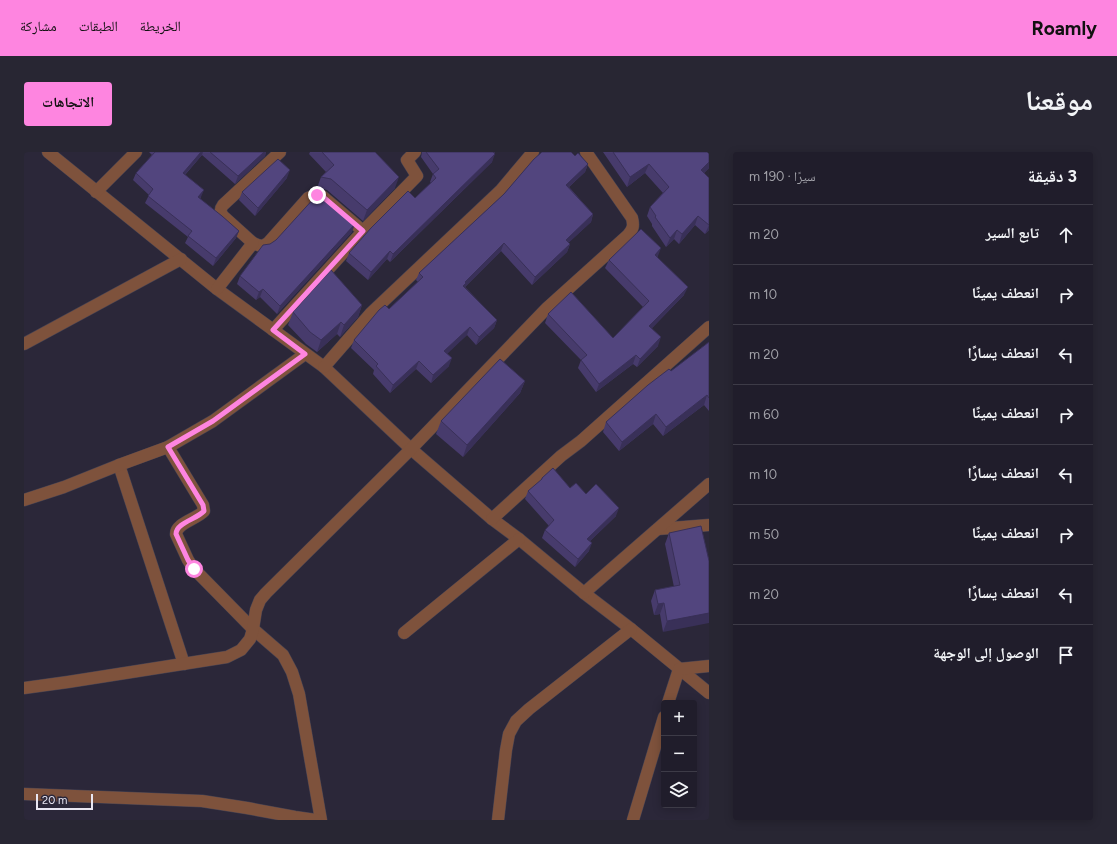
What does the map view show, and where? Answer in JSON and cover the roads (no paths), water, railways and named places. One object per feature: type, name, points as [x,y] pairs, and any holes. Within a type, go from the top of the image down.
[{"type":"street","points":[[48,152],[217,289],[324,367],[411,449],[492,519],[519,539],[709,693]]},
{"type":"street","points":[[96,192],[136,152]]},
{"type":"street","points":[[280,152],[220,208],[220,212],[223,216],[253,243],[260,247],[268,243],[312,196],[322,196],[363,231]]},
{"type":"street","points":[[273,330],[363,231],[417,176],[407,160],[415,152]]},
{"type":"street","points":[[324,367],[371,313],[501,190],[533,152]]},
{"type":"street","points":[[24,688],[227,657],[241,650],[250,639],[256,610],[260,600],[411,449],[547,308],[632,230],[634,224],[632,218],[586,152]]},
{"type":"street","points":[[217,289],[253,243]]},
{"type":"street","points":[[24,344],[181,259]]},
{"type":"street","points":[[492,519],[561,456],[581,441],[709,327]]},
{"type":"street","points":[[24,500],[168,447],[213,421],[305,354]]},
{"type":"street","points":[[168,447],[203,505],[204,511],[200,515],[179,526],[176,530],[176,534],[188,560],[194,569],[253,629],[283,655],[292,672],[298,694],[321,820]]},
{"type":"street","points":[[119,465],[184,664]]},
{"type":"street","points":[[584,593],[709,484]]},
{"type":"street","points":[[658,528],[709,525]]},
{"type":"street","points":[[404,633],[519,539]]},
{"type":"street","points":[[498,820],[506,750],[509,734],[516,721],[631,630]]},
{"type":"street","points":[[679,669],[709,666]]},
{"type":"street","points":[[669,700],[679,669]]},
{"type":"street","points":[[633,820],[661,727]]},
{"type":"street","points":[[24,794],[202,801],[247,808],[295,819],[316,820]]}]
